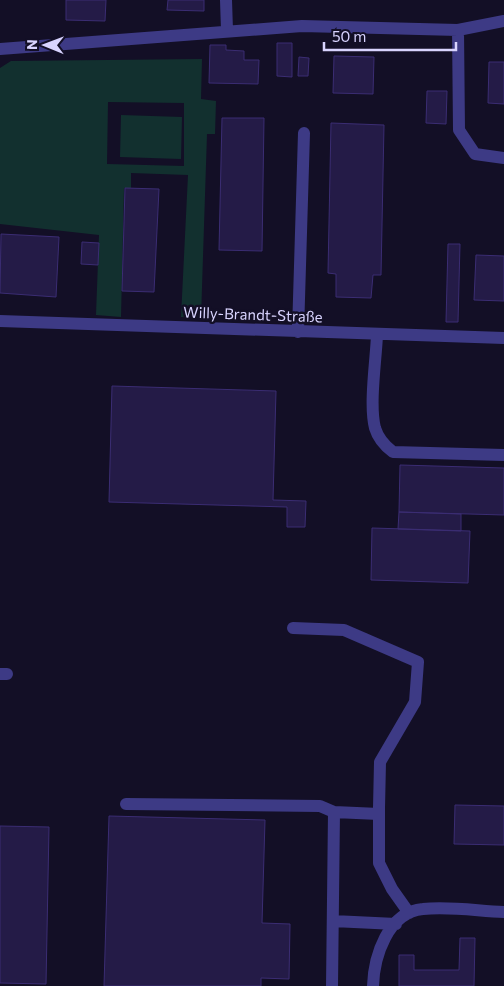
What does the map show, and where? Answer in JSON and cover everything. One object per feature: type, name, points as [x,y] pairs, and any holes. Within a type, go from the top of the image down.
[{"type":"street","points":[[226,0],[227,30]]},
{"type":"street","points":[[0,49],[227,30],[302,26],[458,30],[504,21]]},
{"type":"street","points":[[458,30],[459,130],[475,154],[504,158]]},
{"type":"street","points":[[298,332],[304,134]]},
{"type":"street","name":"Willy-Brandt-Straße","points":[[0,322],[504,338]]},
{"type":"street","points":[[377,335],[373,407],[375,428],[384,445],[393,452],[504,455]]},
{"type":"street","points":[[294,628],[344,630],[418,662],[415,702],[380,762],[379,863],[392,889],[409,913]]},
{"type":"street","points":[[126,804],[320,806],[334,812],[379,814]]},
{"type":"street","points":[[332,986],[334,812]]},
{"type":"street","points":[[373,986],[374,970],[384,937],[409,913],[422,909],[504,912]]},
{"type":"street","points":[[333,921],[396,924]]},
{"type":"green space","points":[[202,59],[201,99],[216,101],[215,134],[207,134],[201,318],[181,317],[188,175],[131,173],[131,188],[124,188],[121,317],[96,315],[99,235],[0,224],[0,68],[11,61]],"holes":[[[108,102],[184,103],[184,166],[107,164]]]},
{"type":"green space","points":[[121,115],[182,117],[181,159],[120,157]]},
{"type":"building","points":[[66,0],[106,0],[105,21],[66,20]]},
{"type":"building","points":[[168,0],[204,0],[204,11],[167,10]]},
{"type":"building","points":[[277,43],[292,43],[292,77],[277,76]]},
{"type":"building","points":[[210,45],[226,45],[226,50],[244,51],[244,60],[259,60],[258,84],[209,83]]},
{"type":"building","points":[[334,56],[374,57],[373,94],[333,93]]},
{"type":"building","points":[[299,57],[309,58],[308,76],[298,76]]},
{"type":"building","points":[[489,62],[504,62],[504,104],[488,103]]},
{"type":"building","points":[[427,91],[447,91],[446,124],[426,123]]},
{"type":"building","points":[[222,118],[264,118],[262,251],[219,250]]},
{"type":"building","points":[[331,123],[384,125],[381,275],[373,275],[371,298],[336,297],[336,274],[328,273]]},
{"type":"building","points":[[125,188],[159,189],[154,292],[122,291]]},
{"type":"building","points":[[1,234],[59,237],[56,297],[0,293]]},
{"type":"building","points":[[82,242],[99,243],[98,265],[81,264]]},
{"type":"building","points":[[448,244],[460,244],[458,322],[446,322]]},
{"type":"building","points":[[476,255],[504,256],[504,301],[474,300]]},
{"type":"building","points":[[112,386],[276,391],[273,500],[306,501],[305,527],[287,527],[287,507],[109,502]]},
{"type":"building","points":[[400,465],[504,468],[504,515],[399,512]]},
{"type":"building","points":[[399,512],[461,514],[461,531],[398,529]]},
{"type":"building","points":[[372,528],[470,531],[468,583],[371,580]]},
{"type":"building","points":[[455,805],[504,806],[504,845],[454,844]]},
{"type":"building","points":[[109,816],[265,820],[262,923],[290,924],[289,979],[261,978],[261,986],[104,986]]},
{"type":"building","points":[[0,826],[49,827],[46,984],[0,983]]},
{"type":"building","points":[[460,938],[475,938],[474,986],[399,986],[399,955],[414,955],[414,970],[459,970]]}]
